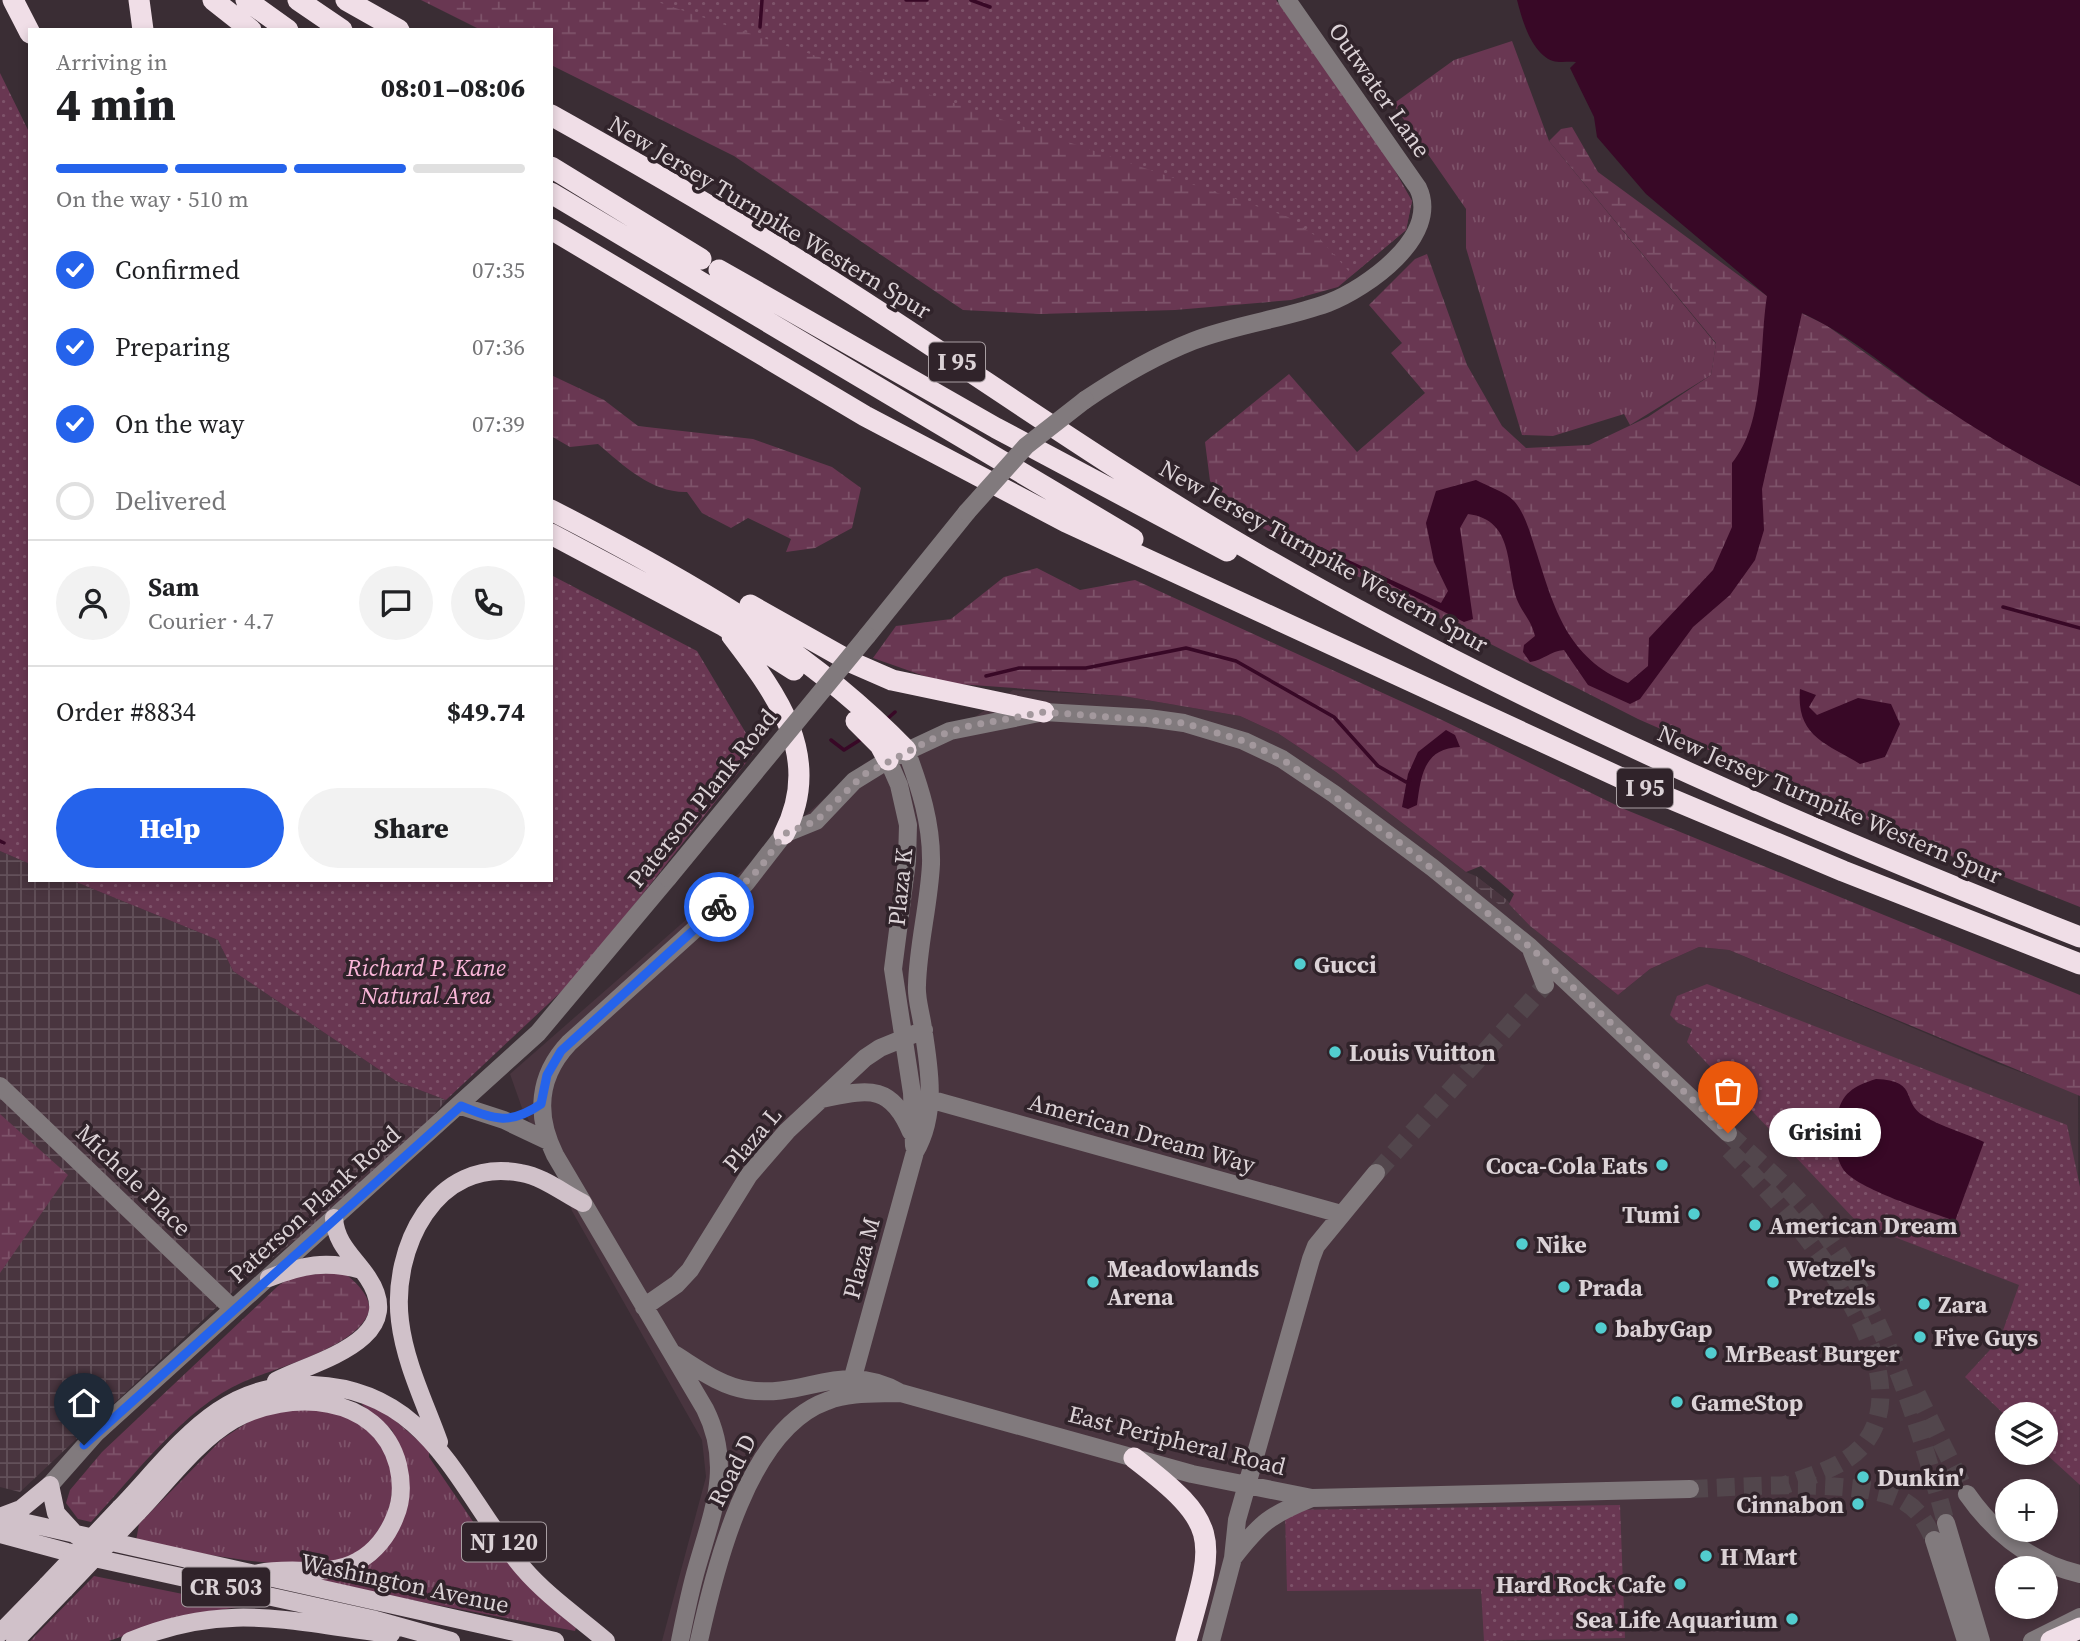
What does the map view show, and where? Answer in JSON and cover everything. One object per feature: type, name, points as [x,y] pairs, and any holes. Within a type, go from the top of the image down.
[{"type":"highway","points":[[13,0],[28,29]]},
{"type":"highway","points":[[139,0],[143,28]]},
{"type":"highway","points":[[214,0],[249,28]]},
{"type":"highway","points":[[246,0],[285,28]]},
{"type":"highway","points":[[298,0],[339,28]]},
{"type":"highway","points":[[346,0],[395,28]]},
{"type":"highway","name":"New Jersey Turnpike Western Spur","points":[[553,117],[820,273],[1092,453],[1319,589],[1522,695],[1646,754],[1862,849],[2080,937]]},
{"type":"highway","points":[[553,168],[868,357],[1135,504],[1275,576],[1319,589]]},
{"type":"highway","points":[[553,194],[1051,493],[1188,570],[1219,592]]},
{"type":"highway","name":"I 95","points":[[553,230],[905,438],[1017,498],[1619,777],[1843,871],[2080,964]]},
{"type":"highway","points":[[553,511],[664,568],[764,630],[864,719],[890,746]]},
{"type":"highway","points":[[553,535],[724,626],[782,661],[864,719]]},
{"type":"highway","points":[[664,568],[709,584],[877,674],[932,690],[1044,712]]},
{"type":"highway","points":[[724,626],[771,687],[791,731],[799,788],[794,812],[784,834]]},
{"type":"highway","points":[[1134,1458],[1182,1496],[1202,1528],[1206,1565],[1186,1641]]},
{"type":"highway","points":[[2051,1641],[2080,1628]]},
{"type":"main road","points":[[443,1452],[412,1372],[400,1323],[400,1275],[411,1235],[424,1214],[441,1196],[470,1179],[490,1173],[510,1171],[530,1175],[583,1203]]},
{"type":"main road","points":[[257,1392],[291,1374],[340,1355],[363,1337],[372,1323],[376,1307],[370,1282],[340,1242],[334,1218]]},
{"type":"main road","points":[[269,1278],[313,1263],[331,1263],[362,1270]]},
{"type":"main road","name":"NJ 120","points":[[0,1633],[204,1421],[229,1404],[257,1392],[306,1384],[364,1394],[402,1413],[443,1452],[523,1567],[552,1597],[606,1641]]},
{"type":"main road","points":[[15,1641],[208,1439],[243,1415],[273,1405],[313,1401],[341,1406],[365,1418],[389,1444],[401,1480],[399,1507],[384,1539],[358,1561],[341,1567],[323,1571],[283,1568],[251,1574]]},
{"type":"main road","points":[[0,1517],[21,1509],[50,1485],[56,1513],[77,1536]]},
{"type":"main road","name":"Washington Avenue","points":[[0,1517],[555,1641]]},
{"type":"main road","name":"Washington Avenue","points":[[0,1534],[57,1550],[372,1619],[450,1641]]},
{"type":"main road","points":[[130,1641],[191,1622],[248,1616],[284,1618],[450,1641]]},
{"type":"street","name":"Outwater Lane","points":[[1287,0],[1414,181],[1421,194],[1422,213]]},
{"type":"street","name":"Paterson Plank Road","points":[[50,1485],[90,1439],[461,1106],[550,1021],[967,512],[1026,446],[1085,400],[1137,368],[1192,341],[1319,306],[1348,293],[1383,268],[1410,242],[1422,213]]},
{"type":"street","points":[[504,1120],[524,1115],[541,1104],[547,1075],[561,1051],[746,883],[784,834],[816,821],[890,746],[964,727],[1044,712],[1173,721],[1209,728],[1264,749],[1299,770],[1400,843],[1530,947],[1721,1132]]},
{"type":"street","name":"Plaza K","points":[[890,746],[925,804],[930,842],[929,883],[919,944],[917,987],[923,1030]]},
{"type":"street","name":"Plaza K","points":[[890,746],[908,825],[907,861],[892,969],[904,1038]]},
{"type":"street","points":[[1530,947],[1545,985]]},
{"type":"street","name":"Plaza L","points":[[644,1307],[684,1278],[754,1169],[787,1131],[865,1058],[923,1030]]},
{"type":"street","name":"Plaza M","points":[[914,1144],[923,1139],[929,1099],[923,1030]]},
{"type":"street","name":"Plaza M","points":[[853,1377],[914,1144],[912,1093],[904,1038]]},
{"type":"street","name":"Michele Place","points":[[0,1087],[233,1309]]},
{"type":"street","points":[[821,1099],[860,1091],[880,1094],[897,1105],[914,1144]]},
{"type":"street","name":"American Dream Way","points":[[929,1099],[1341,1214]]},
{"type":"street","name":"Road D","points":[[541,1104],[548,1141],[711,1423],[720,1460],[717,1503],[680,1641]]},
{"type":"street","points":[[461,1106],[504,1120],[548,1141]]},
{"type":"street","points":[[1211,1641],[1233,1558],[1237,1520],[1311,1259],[1316,1246],[1376,1173]]},
{"type":"street","name":"East Peripheral Road","points":[[671,1352],[712,1378],[746,1390],[782,1390],[853,1377],[880,1381],[901,1393],[1134,1458],[1247,1486],[1312,1497],[1690,1489]]},
{"type":"street","name":"Road D","points":[[699,1641],[728,1535],[761,1462],[782,1431],[799,1416],[826,1401],[857,1394],[901,1393]]},
{"type":"street","points":[[1967,1494],[1984,1517],[2014,1544],[2046,1563],[2080,1574]]},
{"type":"street","points":[[1233,1558],[1260,1524],[1279,1511],[1312,1497]]},
{"type":"street","points":[[1946,1523],[1981,1641]]},
{"type":"street","points":[[1934,1540],[1966,1641]]},
{"type":"street","points":[[2032,1641],[2080,1617]]},
{"type":"shaded area","points":[[1517,0],[2080,0],[2080,486],[1983,433],[1851,341],[1802,313],[1762,489],[1764,530],[1755,560],[1730,595],[1693,627],[1640,699],[1630,704],[1588,685],[1564,650],[1530,662],[1523,652],[1524,645],[1535,636],[1518,602],[1501,536],[1494,526],[1483,518],[1468,514],[1460,528],[1473,619],[1464,622],[1284,530],[1441,603],[1448,591],[1434,562],[1426,523],[1436,491],[1476,480],[1506,495],[1518,506],[1557,611],[1577,645],[1590,660],[1628,683],[1648,666],[1649,638],[1713,570],[1732,527],[1732,463],[1751,427],[1756,406],[1767,296],[1646,194],[1597,137],[1594,117],[1570,68],[1576,62],[1553,61],[1539,51],[1529,35]]},
{"type":"shaded area","points":[[1800,689],[1816,695],[1809,707],[1817,715],[1858,698],[1891,704],[1900,724],[1885,757],[1860,764],[1815,736],[1803,718]]},
{"type":"shaded area","points":[[1013,690],[1123,696],[1240,716],[1279,734],[1336,772],[1466,872],[1476,876],[1507,900],[1530,926],[1618,995],[1650,969],[1699,947],[1729,950],[1996,1063],[2078,1093],[2080,1632],[2060,1641],[662,1641],[706,1477],[702,1440],[572,1211],[564,1185],[522,1108],[510,1074],[865,763],[919,736],[975,717]]},
{"type":"shaded area","points":[[1446,730],[1455,735],[1460,747],[1439,752],[1432,758],[1426,765],[1420,783],[1417,805],[1408,809],[1402,807],[1408,774],[1418,752]]},
{"type":"shaded area","points":[[0,851],[28,863],[28,882],[76,882],[218,940],[233,971],[396,1081],[446,1100],[391,1168],[256,1270],[20,1492],[0,1487]]},
{"type":"shaded area","points":[[1476,876],[1507,900],[1502,907],[1471,882]]},
{"type":"shaded area","points":[[1876,1079],[1899,1084],[1924,1116],[1984,1142],[1955,1221],[1878,1192],[1851,1177],[1843,1169],[1836,1144],[1839,1109],[1845,1096]]},
{"type":"green space","points":[[421,0],[1276,0],[1412,201],[1406,230],[1338,287],[1291,300],[1175,310],[1040,314],[963,310],[734,156],[553,66],[553,28],[477,28]]},
{"type":"green space","points":[[652,0],[1276,0],[1389,160],[1412,201],[1406,230],[1352,275],[1320,239],[1288,217]]},
{"type":"green space","points":[[1512,41],[1549,141],[1716,344],[1711,375],[1630,425],[1624,414],[1553,436],[1522,435],[1466,248],[1466,209],[1393,104],[1454,60]]},
{"type":"green space","points":[[0,73],[28,130],[28,863],[0,851]]},
{"type":"green space","points":[[1572,127],[1598,172],[1767,296],[1826,325],[1930,399],[2039,465],[2080,486],[2080,907],[1936,850],[1638,719],[1243,518],[1210,481],[1205,442],[1289,374],[1357,452],[1425,393],[1391,353],[1402,343],[1369,305],[1415,259],[1427,254],[1467,365],[1502,426],[1526,448],[1589,445],[1648,417],[1711,375],[1716,343],[1549,141],[1561,129]]},
{"type":"green space","points":[[553,376],[604,400],[638,426],[753,439],[832,467],[861,488],[852,528],[815,548],[786,552],[791,539],[748,518],[731,528],[702,513],[687,492],[674,491],[650,483],[598,444],[570,447],[553,437]]},
{"type":"green space","points":[[1037,568],[1080,590],[1135,580],[1442,720],[1624,809],[2080,995],[2080,1096],[1729,950],[1699,947],[1650,969],[1618,995],[1530,926],[1509,904],[1514,894],[1481,866],[1466,872],[1336,772],[1279,734],[1240,716],[1123,696],[944,683],[873,658],[896,626],[951,619],[1004,577]]},
{"type":"green space","name":"Richard P. Kane Natural Area","points":[[553,576],[697,651],[756,750],[579,975],[446,1100],[396,1081],[233,971],[218,940],[76,882],[553,882]]},
{"type":"green space","points":[[1707,984],[2067,1125],[2080,1187],[2080,1485],[2058,1465],[2058,1402],[1995,1402],[1995,1406],[1965,1377],[2000,1339],[2019,1285],[1858,1223],[1687,1042],[1692,1029],[1678,1023],[1670,1015],[1677,996]]},
{"type":"green space","points":[[0,1114],[68,1175],[0,1273]]},
{"type":"green space","points":[[343,1272],[358,1285],[368,1302],[368,1314],[360,1326],[331,1347],[222,1393],[161,1444],[91,1522],[78,1519],[66,1503],[70,1490],[102,1452],[278,1286],[292,1276]]},
{"type":"green space","points":[[363,1403],[390,1416],[429,1450],[429,1457],[478,1529],[482,1527],[514,1568],[576,1628],[575,1631],[332,1585],[308,1576],[365,1565],[407,1468],[392,1430],[362,1405]]},
{"type":"green space","points":[[301,1408],[337,1414],[357,1422],[374,1436],[386,1454],[392,1495],[387,1516],[377,1535],[362,1551],[343,1561],[324,1565],[300,1565],[241,1560],[136,1541],[139,1524],[222,1439],[256,1417]]},
{"type":"green space","points":[[1620,1505],[1625,1638],[1484,1641],[1481,1589],[1287,1591],[1285,1510]]},
{"type":"green space","points":[[94,1576],[242,1606],[168,1620],[109,1641],[30,1641]]},
{"type":"waterway","points":[[760,27],[762,0]]},
{"type":"waterway","points":[[906,0],[927,0]]},
{"type":"waterway","points":[[971,0],[990,7]]},
{"type":"waterway","points":[[2003,607],[2080,628]]},
{"type":"waterway","points":[[986,676],[1019,668],[1086,668],[1186,648],[1236,661],[1334,717],[1378,766],[1406,782],[1410,780]]},
{"type":"waterway","points":[[886,720],[895,712]]},
{"type":"waterway","points":[[831,740],[844,750],[863,738]]},
{"type":"waterway","points":[[0,841],[4,843]]},
{"type":"tunnel","points":[[1376,1173],[1545,985]]},
{"type":"tunnel","points":[[1728,1133],[1798,1200],[1851,1273],[1872,1312],[1906,1394],[1946,1523]]},
{"type":"tunnel","points":[[1729,1150],[1782,1208],[1842,1288],[1864,1330],[1878,1372],[1879,1411],[1864,1444],[1838,1464],[1785,1485]]},
{"type":"tunnel","points":[[1917,1394],[1967,1494]]},
{"type":"tunnel","points":[[1690,1489],[1801,1485],[1861,1489],[1886,1494],[1905,1502],[1915,1510],[1934,1540]]},
{"type":"way so far","points":[[719,907],[760,868],[784,834],[816,821],[844,790],[863,775],[906,750],[938,736],[984,722],[1044,712],[1148,718],[1209,728],[1264,749],[1282,759],[1400,843],[1530,947],[1728,1133]]},
{"type":"place","name":"Gucci","points":[[1300,964]]},
{"type":"place","name":"Louis Vuitton","points":[[1335,1052]]},
{"type":"place","name":"Grisini","points":[[1728,1133]]},
{"type":"place","name":"Coca-Cola Eats","points":[[1662,1165]]},
{"type":"place","name":"Tumi","points":[[1694,1214]]},
{"type":"place","name":"American Dream","points":[[1755,1225]]},
{"type":"place","name":"Nike","points":[[1522,1244]]},
{"type":"place","name":"Meadowlands Arena","points":[[1093,1282]]},
{"type":"place","name":"Wetzel's Pretzels","points":[[1773,1282]]},
{"type":"place","name":"Prada","points":[[1564,1287]]},
{"type":"place","name":"Zara","points":[[1924,1304]]},
{"type":"place","name":"babyGap","points":[[1601,1328]]},
{"type":"place","name":"Five Guys","points":[[1920,1337]]},
{"type":"place","name":"MrBeast Burger","points":[[1711,1353]]},
{"type":"place","name":"GameStop","points":[[1677,1402]]},
{"type":"place","name":"Dunkin'","points":[[1863,1477]]},
{"type":"place","name":"Cinnabon","points":[[1858,1504]]},
{"type":"place","name":"H Mart","points":[[1706,1556]]},
{"type":"place","name":"Hard Rock Cafe","points":[[1680,1584]]},
{"type":"place","name":"Sea Life Aquarium","points":[[1792,1619]]},
{"type":"route","points":[[84,1445],[461,1106],[504,1120],[524,1115],[541,1104],[547,1075],[561,1051],[719,907]]}]
